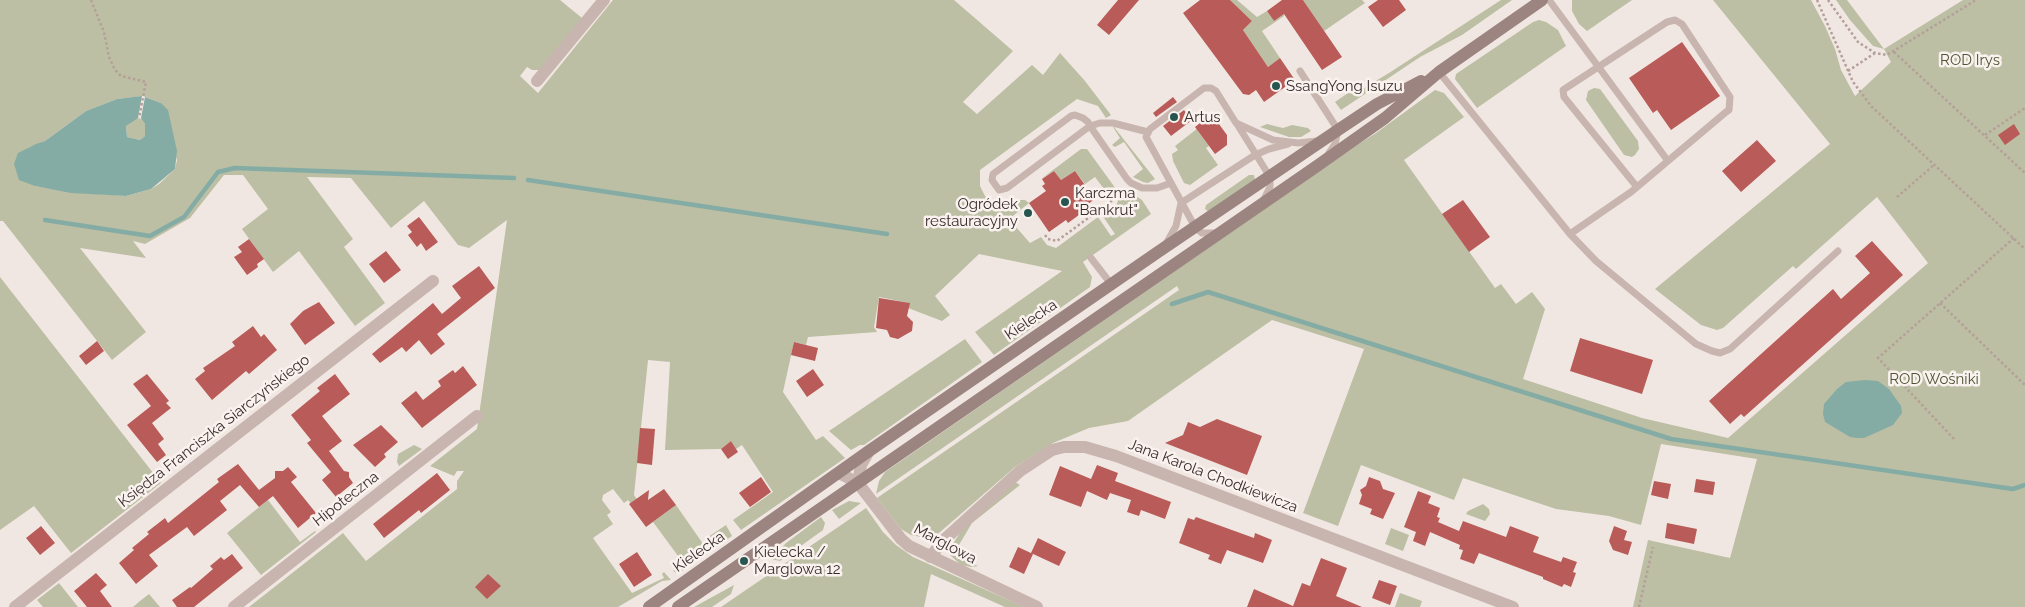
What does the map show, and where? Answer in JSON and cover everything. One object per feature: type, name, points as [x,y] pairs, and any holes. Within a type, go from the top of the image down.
[{"type":"main road","name":"Kielecka","points":[[678,607],[1317,166],[1385,118],[1439,72],[1542,0]]},
{"type":"main road","name":"Kielecka","points":[[649,607],[869,451],[1338,130],[1378,104],[1439,72]]},
{"type":"street","points":[[537,81],[604,0]]},
{"type":"street","name":"Księdza Franciszka Siarczyńskiego","points":[[15,607],[433,281]]},
{"type":"street","name":"Hipoteczna","points":[[234,607],[477,416]]},
{"type":"street","name":"Jana Karola Chodkiewicza","points":[[930,558],[945,539],[1020,471],[1052,450],[1064,447],[1086,447],[1116,456],[1513,607]]},
{"type":"street","points":[[858,483],[862,465],[869,451]]},
{"type":"street","name":"Marglowa","points":[[838,473],[858,483],[901,539],[910,546],[930,558],[1037,607]]},
{"type":"lane","points":[[1549,0],[1668,161]]},
{"type":"lane","points":[[1570,234],[1637,187],[1729,110],[1731,100],[1682,24],[1676,20],[1666,22],[1565,87],[1562,94],[1637,187]]},
{"type":"lane","points":[[1300,71],[1338,130],[1332,150],[1317,166]]},
{"type":"lane","points":[[1439,72],[1570,234],[1596,261],[1696,344],[1720,353],[1730,349],[1838,251]]},
{"type":"lane","points":[[1224,230],[1207,234],[1202,233],[1196,228],[1146,137],[1148,132],[1180,106],[1208,88],[1216,92],[1270,177],[1270,187],[1267,195],[1255,209]]},
{"type":"lane","points":[[1148,132],[1113,123],[1100,123],[1090,126],[1007,188],[999,190],[992,180],[993,174],[1071,116],[1079,116],[1090,126],[1131,183],[1142,188],[1157,188],[1171,183]]},
{"type":"lane","points":[[1236,123],[1273,140],[1298,143]]},
{"type":"lane","points":[[1158,252],[1173,234],[1181,203],[1255,155],[1280,146],[1325,139]]},
{"type":"lane","points":[[1091,258],[1111,284]]},
{"type":"path","points":[[91,0],[104,32],[109,57],[115,70],[121,76],[146,82],[139,118]]},
{"type":"path","points":[[1818,0],[1853,82],[1870,106],[2025,249]]},
{"type":"path","points":[[1828,0],[1858,42],[1875,53],[1887,55],[1976,0]]},
{"type":"path","points":[[1894,52],[2025,173]]},
{"type":"path","points":[[1848,71],[1875,53]]},
{"type":"path","points":[[1984,135],[2025,108]]},
{"type":"path","points":[[1898,197],[1934,165]]},
{"type":"path","points":[[1045,235],[1057,241],[1127,189],[1131,183]]},
{"type":"path","points":[[1954,439],[1878,358],[2014,238]]},
{"type":"path","points":[[1940,303],[2025,385]]},
{"type":"path","points":[[1638,607],[1653,547]]},
{"type":"green space","points":[[0,0],[560,0],[582,18],[541,70],[532,70],[527,67],[520,76],[538,93],[613,0],[954,0],[1013,51],[963,102],[977,114],[1032,65],[1043,75],[1060,53],[1085,81],[1111,115],[1106,118],[1098,106],[1077,99],[980,170],[980,186],[985,196],[1000,206],[1012,200],[1025,200],[1029,203],[1009,219],[1030,243],[1041,237],[1047,245],[1056,248],[1098,217],[1111,236],[1115,234],[1102,215],[1116,206],[1119,198],[1130,192],[1142,200],[1151,214],[1083,262],[1092,277],[1090,287],[994,355],[975,332],[1062,271],[979,254],[935,296],[950,315],[942,321],[908,308],[909,303],[879,297],[874,327],[877,332],[808,337],[806,345],[794,342],[783,392],[816,440],[823,436],[845,458],[741,530],[733,520],[773,492],[742,445],[736,449],[731,441],[721,449],[665,450],[670,362],[648,360],[634,495],[641,505],[633,506],[628,500],[624,503],[613,489],[603,495],[602,500],[611,512],[607,515],[613,524],[593,538],[632,593],[664,578],[662,574],[664,572],[671,580],[662,581],[618,607],[249,607],[343,533],[366,561],[457,489],[457,481],[464,471],[457,471],[454,476],[430,466],[477,429],[507,220],[469,248],[458,245],[424,201],[391,228],[351,178],[307,177],[353,239],[344,247],[385,303],[355,326],[299,251],[273,272],[242,229],[268,209],[243,175],[224,175],[190,218],[145,244],[133,241],[146,258],[80,248],[146,332],[112,360],[3,221],[0,221]],"holes":[[[143,96],[161,103],[177,160],[175,169],[159,184],[151,189],[126,196],[71,192],[35,186],[28,148],[45,141],[86,111],[117,99]]]},
{"type":"green space","points":[[1230,0],[1237,0],[1257,17],[1267,11],[1274,21],[1284,14],[1284,16],[1262,31],[1280,58],[1268,67],[1243,30],[1252,21]]},
{"type":"green space","points":[[1303,0],[1362,0],[1365,3],[1324,31]]},
{"type":"green space","points":[[1501,0],[1512,0],[1462,35],[1420,57],[1341,110],[1335,102],[1361,84],[1364,88],[1389,73]]},
{"type":"green space","points":[[1572,0],[1632,0],[1587,31],[1579,24],[1572,11]]},
{"type":"green space","points":[[1713,0],[1811,0],[1835,49],[1841,70],[1855,96],[1891,62],[1884,49],[1963,0],[2025,0],[2025,607],[1633,607],[1648,540],[1730,558],[1757,459],[1661,444],[1641,525],[1609,516],[1556,509],[1463,478],[1454,500],[1361,465],[1338,526],[1303,513],[1364,349],[1272,320],[1128,421],[1089,428],[1053,443],[1015,467],[932,539],[911,535],[901,529],[877,498],[1179,290],[1177,286],[876,494],[879,481],[885,472],[1376,133],[1435,90],[1444,93],[1464,117],[1404,160],[1495,288],[1501,284],[1516,304],[1532,292],[1545,309],[1523,379],[1642,418],[1728,438],[1928,263],[1877,197],[1796,269],[1793,266],[1723,328],[1717,330],[1701,325],[1655,289],[1830,144]]},
{"type":"green space","points":[[1836,0],[1847,0],[1884,49],[1873,46],[1850,20]]},
{"type":"green space","points":[[1539,20],[1558,30],[1566,46],[1477,108],[1455,79],[1456,74],[1533,22]]},
{"type":"green space","points":[[1594,88],[1600,89],[1638,141],[1639,149],[1632,157],[1624,155],[1586,100],[1588,91]]},
{"type":"green space","points":[[136,118],[142,119],[145,124],[145,136],[140,140],[127,137],[126,126]]},
{"type":"green space","points":[[1267,124],[1283,128],[1292,125],[1308,128],[1311,131],[1301,137],[1289,137],[1260,127]]},
{"type":"green space","points":[[1113,127],[1155,179],[1148,183],[1133,177],[1143,169],[1124,142],[1115,147],[1112,145],[1120,138]]},
{"type":"green space","points":[[1198,128],[1198,131],[1209,146],[1206,148],[1218,165],[1190,185],[1184,183],[1173,161],[1172,154],[1178,150],[1175,146]]},
{"type":"green space","points":[[1081,149],[1087,149],[1116,189],[1111,193],[1107,193],[1095,177],[1085,184],[1075,171],[1061,180],[1054,171],[1041,179]]},
{"type":"green space","points":[[1249,175],[1254,175],[1255,180],[1209,212],[1205,209],[1206,205]]},
{"type":"green space","points":[[0,277],[161,483],[71,553],[34,506],[0,530]]},
{"type":"green space","points":[[965,339],[982,362],[864,445],[851,450],[829,431]]},
{"type":"green space","points":[[414,445],[422,449],[399,466],[397,462],[398,454]]},
{"type":"green space","points":[[1015,482],[1020,485],[972,523],[953,555],[978,566],[961,565],[950,555],[950,548],[966,524]]},
{"type":"green space","points":[[268,500],[300,542],[316,532],[261,575],[227,533]]},
{"type":"green space","points":[[849,501],[861,503],[839,519],[832,510]]},
{"type":"green space","points":[[1483,504],[1489,509],[1490,514],[1485,521],[1466,514],[1468,511]]},
{"type":"green space","points":[[676,505],[708,551],[678,574],[673,571],[684,564],[653,522]]},
{"type":"green space","points":[[866,508],[883,532],[896,545],[913,557],[1024,607],[1005,607],[931,574],[924,607],[721,607]]},
{"type":"green space","points":[[821,517],[825,523],[823,530],[780,561],[771,559],[786,543]]},
{"type":"green space","points":[[726,525],[732,536],[716,547],[708,537]]},
{"type":"green space","points":[[1391,528],[1409,535],[1403,551],[1385,544]]},
{"type":"green space","points":[[59,583],[78,607],[43,607],[37,600]]},
{"type":"green space","points":[[734,585],[731,594],[712,607],[694,607]]},
{"type":"green space","points":[[1400,593],[1422,601],[1420,607],[1395,607]]},
{"type":"green space","points":[[149,594],[160,607],[133,607],[140,601]]},
{"type":"water","points":[[142,96],[138,118],[126,126],[127,137],[140,140],[145,136],[145,124],[141,118],[145,97],[161,103],[168,110],[177,151],[175,169],[151,189],[126,196],[71,193],[35,186],[19,180],[14,164],[18,153],[45,141],[86,111],[117,99]]},
{"type":"water","points":[[1878,381],[1889,389],[1901,406],[1902,413],[1893,425],[1864,438],[1850,437],[1825,422],[1823,414],[1824,404],[1846,382]]},
{"type":"building","points":[[1118,0],[1139,0],[1109,35],[1097,25]]},
{"type":"building","points":[[1200,0],[1230,0],[1252,21],[1243,30],[1268,67],[1280,58],[1295,80],[1264,102],[1256,90],[1249,95],[1243,94],[1183,13]]},
{"type":"building","points":[[1282,0],[1303,0],[1342,57],[1322,70],[1284,14],[1274,21],[1267,11]]},
{"type":"building","points":[[1378,0],[1399,0],[1406,10],[1383,27],[1368,7]]},
{"type":"building","points":[[1682,42],[1720,96],[1671,130],[1657,110],[1653,113],[1629,78]]},
{"type":"building","points":[[1173,97],[1177,102],[1156,117],[1153,113]]},
{"type":"building","points":[[1184,110],[1192,120],[1171,136],[1163,126]]},
{"type":"building","points":[[1206,118],[1216,120],[1227,135],[1227,145],[1215,154],[1195,127]]},
{"type":"building","points":[[2014,124],[2020,134],[2005,145],[1998,135]]},
{"type":"building","points":[[1757,140],[1776,161],[1741,192],[1722,171]]},
{"type":"building","points":[[1054,171],[1061,180],[1075,171],[1095,199],[1081,209],[1083,212],[1068,223],[1066,220],[1049,232],[1029,203],[1046,191],[1042,186],[1045,184],[1042,179]]},
{"type":"building","points":[[1463,200],[1490,237],[1469,252],[1442,214]]},
{"type":"building","points":[[419,217],[438,242],[426,251],[421,243],[417,247],[408,235],[412,232],[407,226]]},
{"type":"building","points":[[249,239],[264,259],[257,264],[258,267],[247,275],[234,257],[242,252],[238,247]]},
{"type":"building","points":[[1872,241],[1903,275],[1744,417],[1741,414],[1730,424],[1709,401],[1833,289],[1841,299],[1870,273],[1855,256]]},
{"type":"building","points":[[386,251],[401,270],[384,283],[369,264]]},
{"type":"building","points":[[479,266],[495,288],[437,334],[445,344],[431,355],[419,340],[406,352],[402,347],[380,363],[372,354],[433,303],[442,314],[461,298],[452,286]]},
{"type":"building","points":[[879,298],[910,303],[907,316],[913,322],[912,331],[898,339],[890,337],[887,330],[876,328]]},
{"type":"building","points":[[319,302],[335,323],[305,345],[290,324],[303,311]]},
{"type":"building","points":[[253,326],[261,337],[264,334],[277,350],[249,374],[246,371],[212,400],[195,379],[205,371],[203,368],[235,346],[232,342]]},
{"type":"building","points":[[1580,338],[1653,360],[1642,394],[1570,371]]},
{"type":"building","points":[[97,341],[104,351],[86,365],[79,356]]},
{"type":"building","points":[[794,342],[818,348],[815,361],[791,355]]},
{"type":"building","points":[[463,366],[477,385],[422,428],[401,403],[416,391],[423,400],[441,386],[438,381],[453,370],[455,373]]},
{"type":"building","points":[[813,369],[824,385],[807,397],[796,381]]},
{"type":"building","points":[[147,374],[169,401],[166,403],[171,408],[152,423],[164,439],[158,444],[166,455],[157,462],[127,425],[151,406],[133,384]]},
{"type":"building","points":[[335,374],[350,394],[322,416],[342,441],[329,451],[344,471],[349,472],[349,477],[353,483],[336,497],[322,480],[331,472],[307,443],[311,440],[291,415],[320,391],[317,388]]},
{"type":"building","points":[[1217,419],[1262,436],[1247,475],[1165,443],[1183,435],[1188,422],[1200,427]]},
{"type":"building","points":[[381,425],[398,442],[384,454],[386,457],[375,467],[353,445]]},
{"type":"building","points":[[640,428],[655,429],[652,465],[637,463]]},
{"type":"building","points":[[731,441],[738,452],[728,459],[721,449]]},
{"type":"building","points":[[238,464],[259,490],[275,478],[275,471],[283,471],[288,467],[297,477],[291,482],[316,513],[298,528],[273,496],[259,507],[240,485],[220,501],[227,510],[194,536],[187,527],[149,555],[158,566],[136,584],[119,563],[134,550],[132,548],[149,534],[147,532],[165,518],[168,523],[219,482],[217,479]]},
{"type":"building","points":[[1097,465],[1118,473],[1115,481],[1171,502],[1165,519],[1141,510],[1139,516],[1127,512],[1131,500],[1110,493],[1107,500],[1087,491],[1081,507],[1049,495],[1060,466],[1091,479]]},
{"type":"building","points":[[437,473],[450,490],[421,513],[419,510],[384,538],[373,524]]},
{"type":"building","points":[[761,477],[771,492],[750,507],[739,493]]},
{"type":"building","points":[[1369,477],[1380,481],[1383,489],[1395,493],[1383,519],[1370,514],[1372,509],[1359,504],[1362,495],[1360,490],[1366,486]]},
{"type":"building","points":[[1696,479],[1715,482],[1713,495],[1694,492]]},
{"type":"building","points":[[1654,481],[1671,484],[1668,499],[1651,495]]},
{"type":"building","points":[[664,489],[676,505],[646,527],[629,504],[649,490],[648,500]]},
{"type":"building","points":[[1418,491],[1431,496],[1428,503],[1440,508],[1437,517],[1440,518],[1438,522],[1459,531],[1463,521],[1506,537],[1510,526],[1539,537],[1533,552],[1561,562],[1563,557],[1577,562],[1573,572],[1576,573],[1571,587],[1564,584],[1562,587],[1543,579],[1543,577],[1479,553],[1474,564],[1460,559],[1463,550],[1459,549],[1460,545],[1430,532],[1425,546],[1413,541],[1416,532],[1404,527]]},
{"type":"building","points":[[1196,517],[1254,538],[1255,533],[1272,540],[1263,563],[1227,550],[1221,564],[1208,559],[1210,555],[1179,543],[1188,518],[1194,520]]},
{"type":"building","points":[[1667,523],[1697,529],[1694,544],[1665,538]]},
{"type":"building","points":[[41,526],[55,543],[40,555],[26,538]]},
{"type":"building","points":[[1614,526],[1627,531],[1624,540],[1632,542],[1628,555],[1613,550],[1609,541]]},
{"type":"building","points":[[1038,538],[1066,552],[1059,566],[1031,553]]},
{"type":"building","points":[[1018,547],[1033,554],[1024,574],[1009,567]]},
{"type":"building","points":[[637,552],[652,575],[634,587],[619,564]]},
{"type":"building","points":[[232,554],[243,568],[194,607],[177,607],[172,600],[191,588],[213,569],[210,566],[221,557],[224,560]]},
{"type":"building","points":[[1321,558],[1347,568],[1336,596],[1362,607],[1247,607],[1254,589],[1293,606],[1302,583],[1310,586]]},
{"type":"building","points":[[96,573],[107,585],[100,591],[112,607],[87,607],[74,591]]},
{"type":"building","points":[[488,574],[501,586],[487,599],[475,587]]},
{"type":"building","points":[[1379,580],[1397,586],[1390,605],[1372,598]]},
{"type":"waterway","points":[[45,220],[150,236],[184,217],[218,172],[235,168],[514,178]]},
{"type":"waterway","points":[[528,180],[887,234]]},
{"type":"waterway","points":[[1172,304],[1208,292],[1671,439],[2013,489],[2025,485]]},
{"type":"place","name":"SsangYong Isuzu","points":[[1276,86]]},
{"type":"place","name":"Artus","points":[[1174,117]]},
{"type":"place","name":"Karczma \"Bankrut\"","points":[[1065,202]]},
{"type":"place","name":"Ogródek restauracyjny","points":[[1028,213]]},
{"type":"place","name":"Kielecka / Marglowa 12","points":[[744,561]]},
{"type":"park label","name":"ROD Irys","points":[[1970,60]]},
{"type":"park label","name":"ROD Wośniki","points":[[1934,379]]}]
